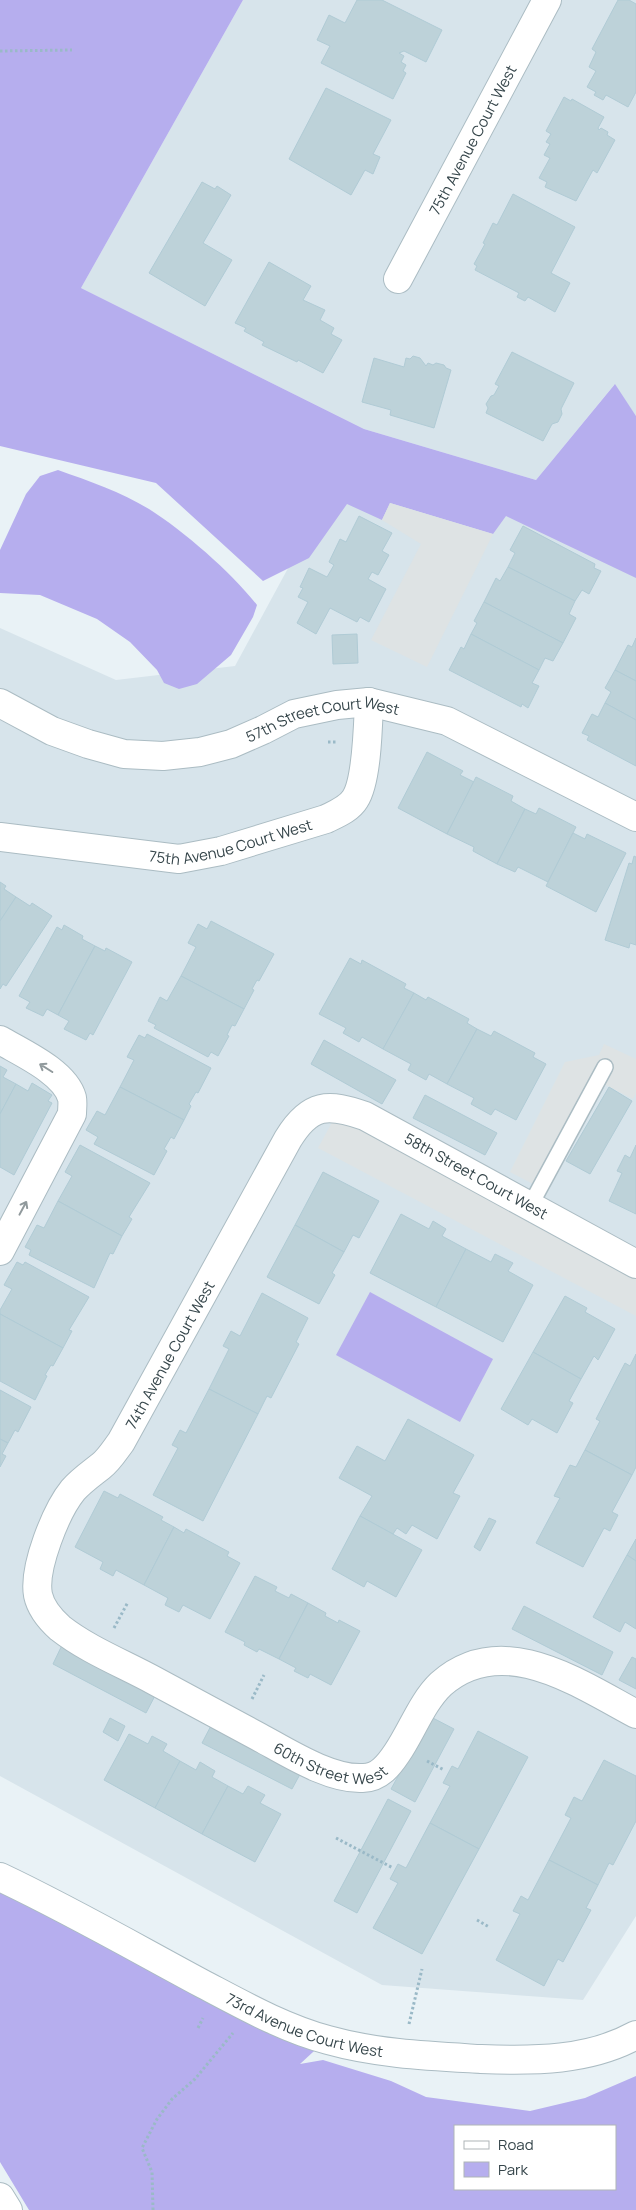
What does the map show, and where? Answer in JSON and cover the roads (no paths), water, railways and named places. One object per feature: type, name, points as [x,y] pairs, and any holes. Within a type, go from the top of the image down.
[{"type":"street","name":"75th Avenue Court West","points":[[398,279],[547,0]]},
{"type":"street","name":"75th Avenue Court West","points":[[0,836],[179,859],[221,851],[326,819],[342,811],[355,799],[361,783],[369,702]]},
{"type":"street","name":"57th Street Court West","points":[[0,703],[52,731],[88,744],[124,754],[163,756],[200,752],[231,744],[294,714],[337,705],[369,702],[447,721],[636,817]]},
{"type":"street","points":[[0,1040],[55,1074],[66,1086],[70,1094],[72,1114],[0,1251]]},
{"type":"street","name":"58th Street Court West","points":[[310,1112],[329,1107],[350,1110],[366,1116],[636,1264]]},
{"type":"street","name":"74th Avenue Court West","points":[[38,1596],[38,1572],[41,1560],[64,1504],[80,1483],[102,1466],[121,1442],[288,1139],[310,1112]]},
{"type":"street","name":"60th Street West","points":[[38,1596],[49,1618],[82,1642],[296,1757],[338,1775],[353,1779],[376,1775],[386,1769],[406,1740],[432,1695],[441,1685],[468,1667],[483,1663],[518,1660],[541,1667],[636,1714]]},
{"type":"street","name":"73rd Avenue Court West","points":[[0,1877],[253,2010],[282,2024],[326,2040],[402,2055],[499,2060],[547,2059],[593,2052],[618,2045],[636,2035]]},
{"type":"street","points":[[0,2197],[8,2210]]},
{"type":"lane","points":[[530,1206],[606,1067]]}]
